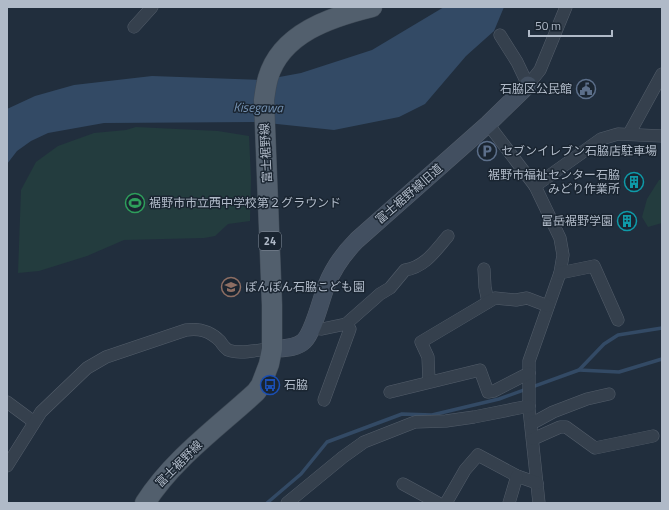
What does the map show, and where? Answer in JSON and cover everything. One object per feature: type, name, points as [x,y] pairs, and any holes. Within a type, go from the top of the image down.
[{"type":"main road","name":"富士裾野線","points":[[149,502],[156,487],[176,465],[256,392],[269,364],[272,349],[272,305],[264,133],[264,100],[268,78],[275,62],[290,43],[309,29],[331,20],[372,7]]},
{"type":"street","points":[[134,27],[152,7]]},
{"type":"street","points":[[500,35],[517,62],[528,85],[540,70],[566,7]]},
{"type":"street","points":[[629,134],[662,74]]},
{"type":"street","name":"富士裾野線旧道","points":[[272,349],[294,347],[304,341],[311,328],[327,283],[345,252],[488,124],[528,85]]},
{"type":"street","points":[[488,124],[535,186],[560,238],[563,255],[560,273],[534,341],[529,362],[529,401],[539,503]]},
{"type":"street","points":[[535,186],[598,140],[618,134],[662,136]]},
{"type":"street","points":[[311,328],[322,329],[346,324],[380,294],[390,288],[405,270],[417,268],[424,263],[448,236]]},
{"type":"street","points":[[560,273],[594,266],[618,320]]},
{"type":"street","points":[[484,269],[488,302]]},
{"type":"street","points":[[429,381],[428,356],[421,342],[495,298],[516,300],[527,298],[548,306]]},
{"type":"street","points":[[324,400],[350,329],[346,324]]},
{"type":"street","points":[[7,466],[41,412],[87,368],[106,357],[186,330],[202,330],[210,333],[228,350],[272,349]]},
{"type":"street","points":[[390,392],[429,381],[480,370],[488,392],[504,388],[529,376]]},
{"type":"street","points":[[531,424],[553,412],[587,399],[608,394]]},
{"type":"street","points":[[287,503],[343,457],[364,442],[415,422],[446,421],[474,417],[529,401]]},
{"type":"street","points":[[7,402],[34,422]]},
{"type":"street","points":[[533,439],[560,427],[566,427],[595,448],[653,436]]},
{"type":"street","points":[[446,503],[465,470],[478,455],[517,476],[537,483]]},
{"type":"street","points":[[509,503],[517,476]]},
{"type":"street","points":[[403,484],[438,503]]},
{"type":"green space","name":"裾野市市立西中学校第２グラウンド","points":[[136,127],[218,131],[249,136],[251,179],[250,221],[228,224],[215,236],[204,238],[124,240],[87,256],[39,271],[18,273],[21,190],[36,162],[58,146],[94,133],[126,130]]},
{"type":"green space","points":[[662,179],[662,223],[648,227],[642,217],[647,199],[659,180]]},
{"type":"water","name":"Kisegawa","points":[[444,7],[504,7],[494,31],[466,56],[425,104],[399,117],[334,130],[258,122],[104,123],[48,133],[31,141],[17,151],[7,164],[7,109],[35,96],[74,85],[152,76],[263,80],[301,73],[372,50]]},
{"type":"waterway","points":[[267,503],[301,474],[327,442],[402,414],[432,415],[499,399],[579,370],[604,344],[618,335],[662,328]]},
{"type":"waterway","points":[[579,370],[619,372],[662,359]]},
{"type":"place","name":"石脇区公民館","points":[[586,89]]},
{"type":"place","name":"セブンイレブン石脇店駐車場","points":[[487,151]]},
{"type":"place","name":"裾野市福祉センター石脇 みどり作業所","points":[[634,182]]},
{"type":"place","name":"裾野市市立西中学校第２グラウンド","points":[[135,203]]},
{"type":"place","name":"富岳裾野学園","points":[[627,221]]},
{"type":"place","name":"ぽんぽん石脇こども園","points":[[231,287]]},
{"type":"place","name":"石脇","points":[[270,385]]}]
